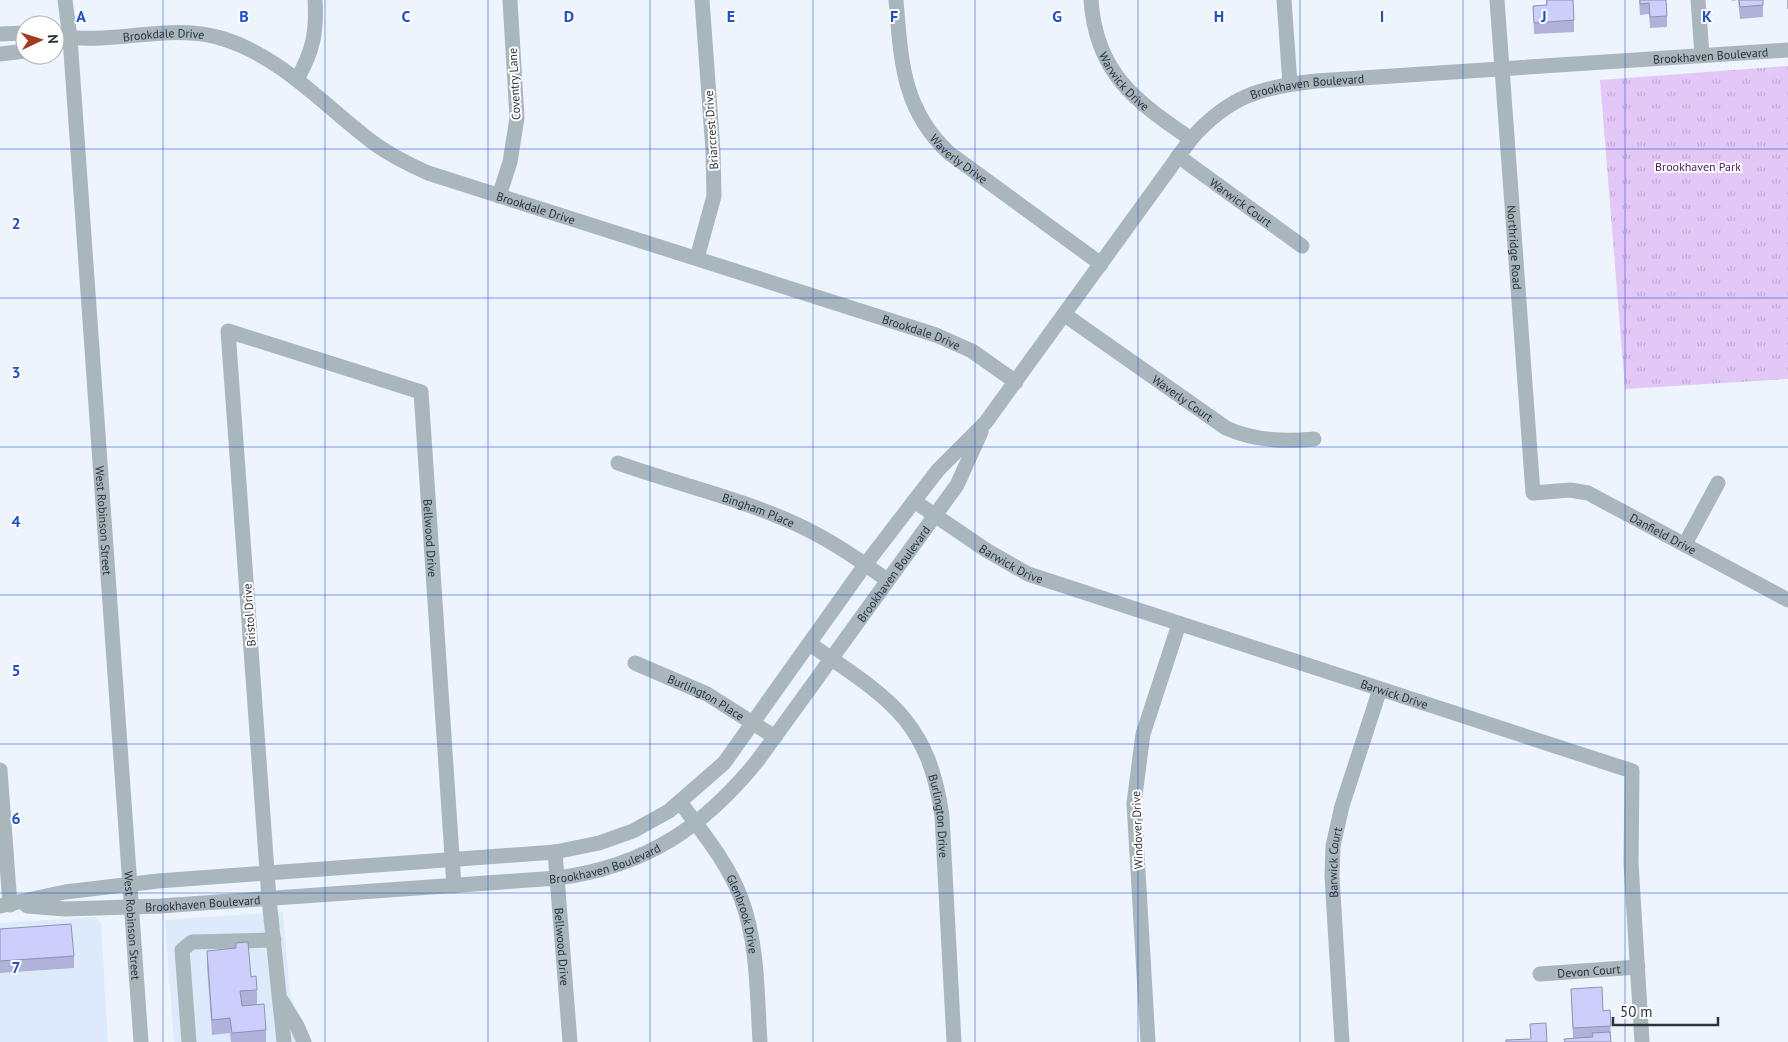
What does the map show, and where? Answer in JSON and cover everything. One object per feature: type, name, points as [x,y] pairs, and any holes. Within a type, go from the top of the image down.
[{"type":"street","name":"West Robinson Street","points":[[64,15],[65,0]]},
{"type":"street","points":[[297,78],[313,49],[317,20],[315,0]]},
{"type":"street","name":"Coventry Lane","points":[[499,196],[510,162],[517,118],[510,0]]},
{"type":"street","name":"Briarcrest Drive","points":[[697,258],[710,216],[714,186],[702,0]]},
{"type":"street","name":"Waverly Drive","points":[[896,0],[900,52],[908,92],[914,108],[934,139],[955,158],[1101,264]]},
{"type":"street","name":"Warwick Drive","points":[[1090,0],[1095,34],[1100,50],[1119,80],[1149,109],[1191,139]]},
{"type":"street","points":[[1284,0],[1290,84]]},
{"type":"street","name":"Northridge Road","points":[[1498,0],[1533,493]]},
{"type":"street","points":[[1698,0],[1702,56]]},
{"type":"street","points":[[0,34],[15,33]]},
{"type":"street","name":"Brookdale Drive","points":[[65,36],[176,33],[211,35],[243,46],[297,78],[325,104],[392,155],[428,173],[945,338],[972,351],[1016,382]]},
{"type":"street","name":"Brookhaven Boulevard","points":[[5,905],[65,892],[130,884],[555,852],[599,843],[633,831],[669,811],[724,763],[865,565],[938,470],[986,422],[1191,139],[1208,121],[1239,99],[1255,92],[1290,84],[1788,50]]},
{"type":"street","points":[[0,54],[15,52]]},
{"type":"street","name":"West Robinson Street","points":[[64,65],[132,908],[141,1042]]},
{"type":"street","name":"Warwick Court","points":[[1178,156],[1302,246]]},
{"type":"street","name":"Waverly Court","points":[[1065,315],[1226,428],[1249,437],[1286,441],[1314,439]]},
{"type":"street","name":"Bellwood Drive","points":[[228,331],[421,392],[454,886]]},
{"type":"street","name":"Bristol Drive","points":[[228,331],[270,899],[284,1042]]},
{"type":"street","name":"Brookhaven Boulevard","points":[[5,905],[65,909],[132,908],[558,878],[596,871],[635,859],[653,851],[696,824],[736,787],[775,737],[957,485],[986,422]]},
{"type":"street","name":"Bingham Place","points":[[618,463],[765,511],[822,537],[887,580]]},
{"type":"street","points":[[1684,544],[1718,483]]},
{"type":"street","name":"Danfield Drive","points":[[1533,493],[1570,490],[1588,494],[1788,600]]},
{"type":"street","name":"Barwick Drive","points":[[914,500],[993,554],[1028,574],[1632,771],[1631,854],[1642,1042]]},
{"type":"street","name":"Windover Drive","points":[[1148,1042],[1134,795],[1143,734],[1179,624]]},
{"type":"street","name":"Burlington Drive","points":[[810,644],[898,709],[918,736],[933,771],[942,816],[954,1042]]},
{"type":"street","name":"Burlington Place","points":[[635,663],[707,694],[754,721],[775,737]]},
{"type":"street","name":"Barwick Court","points":[[1342,1042],[1332,876],[1333,846],[1342,806],[1380,689]]},
{"type":"street","points":[[0,770],[5,905]]},
{"type":"street","name":"Glenbrook Drive","points":[[680,802],[724,864],[741,898],[746,914],[755,971],[760,1042]]},
{"type":"street","name":"Bellwood Drive","points":[[555,852],[570,1042]]},
{"type":"street","points":[[325,869],[327,895]]},
{"type":"street","points":[[189,1042],[182,950],[192,942],[274,940]]},
{"type":"street","name":"Devon Court","points":[[1540,974],[1638,967]]},
{"type":"street","points":[[279,997],[297,1026],[304,1042]]},
{"type":"shaded area","points":[[283,912],[290,995],[311,1042],[174,1042],[165,920]]},
{"type":"shaded area","points":[[96,917],[101,924],[108,1042],[0,1042],[0,923]]},
{"type":"green space","name":"Brookhaven Park","points":[[1788,66],[1788,379],[1625,389],[1600,80]]},
{"type":"building","points":[[1547,0],[1573,0],[1574,20],[1534,23],[1533,6],[1547,5]]},
{"type":"building","points":[[1640,0],[1666,0],[1667,16],[1650,17],[1649,3],[1640,4]]},
{"type":"building","points":[[1739,0],[1763,0],[1763,5],[1740,7]]},
{"type":"building","points":[[71,924],[74,956],[0,961],[0,929]]},
{"type":"building","points":[[248,942],[251,977],[256,976],[257,990],[240,991],[242,1006],[264,1004],[266,1030],[232,1033],[230,1018],[212,1020],[207,951],[236,948],[236,943]]},
{"type":"building","points":[[1602,987],[1603,1011],[1610,1010],[1611,1026],[1573,1028],[1571,989]]},
{"type":"building","points":[[1546,1023],[1547,1042],[1506,1042],[1506,1040],[1531,1039],[1530,1024]]},
{"type":"building","points":[[1610,1032],[1611,1042],[1565,1042],[1564,1039],[1593,1037],[1592,1033]]}]
